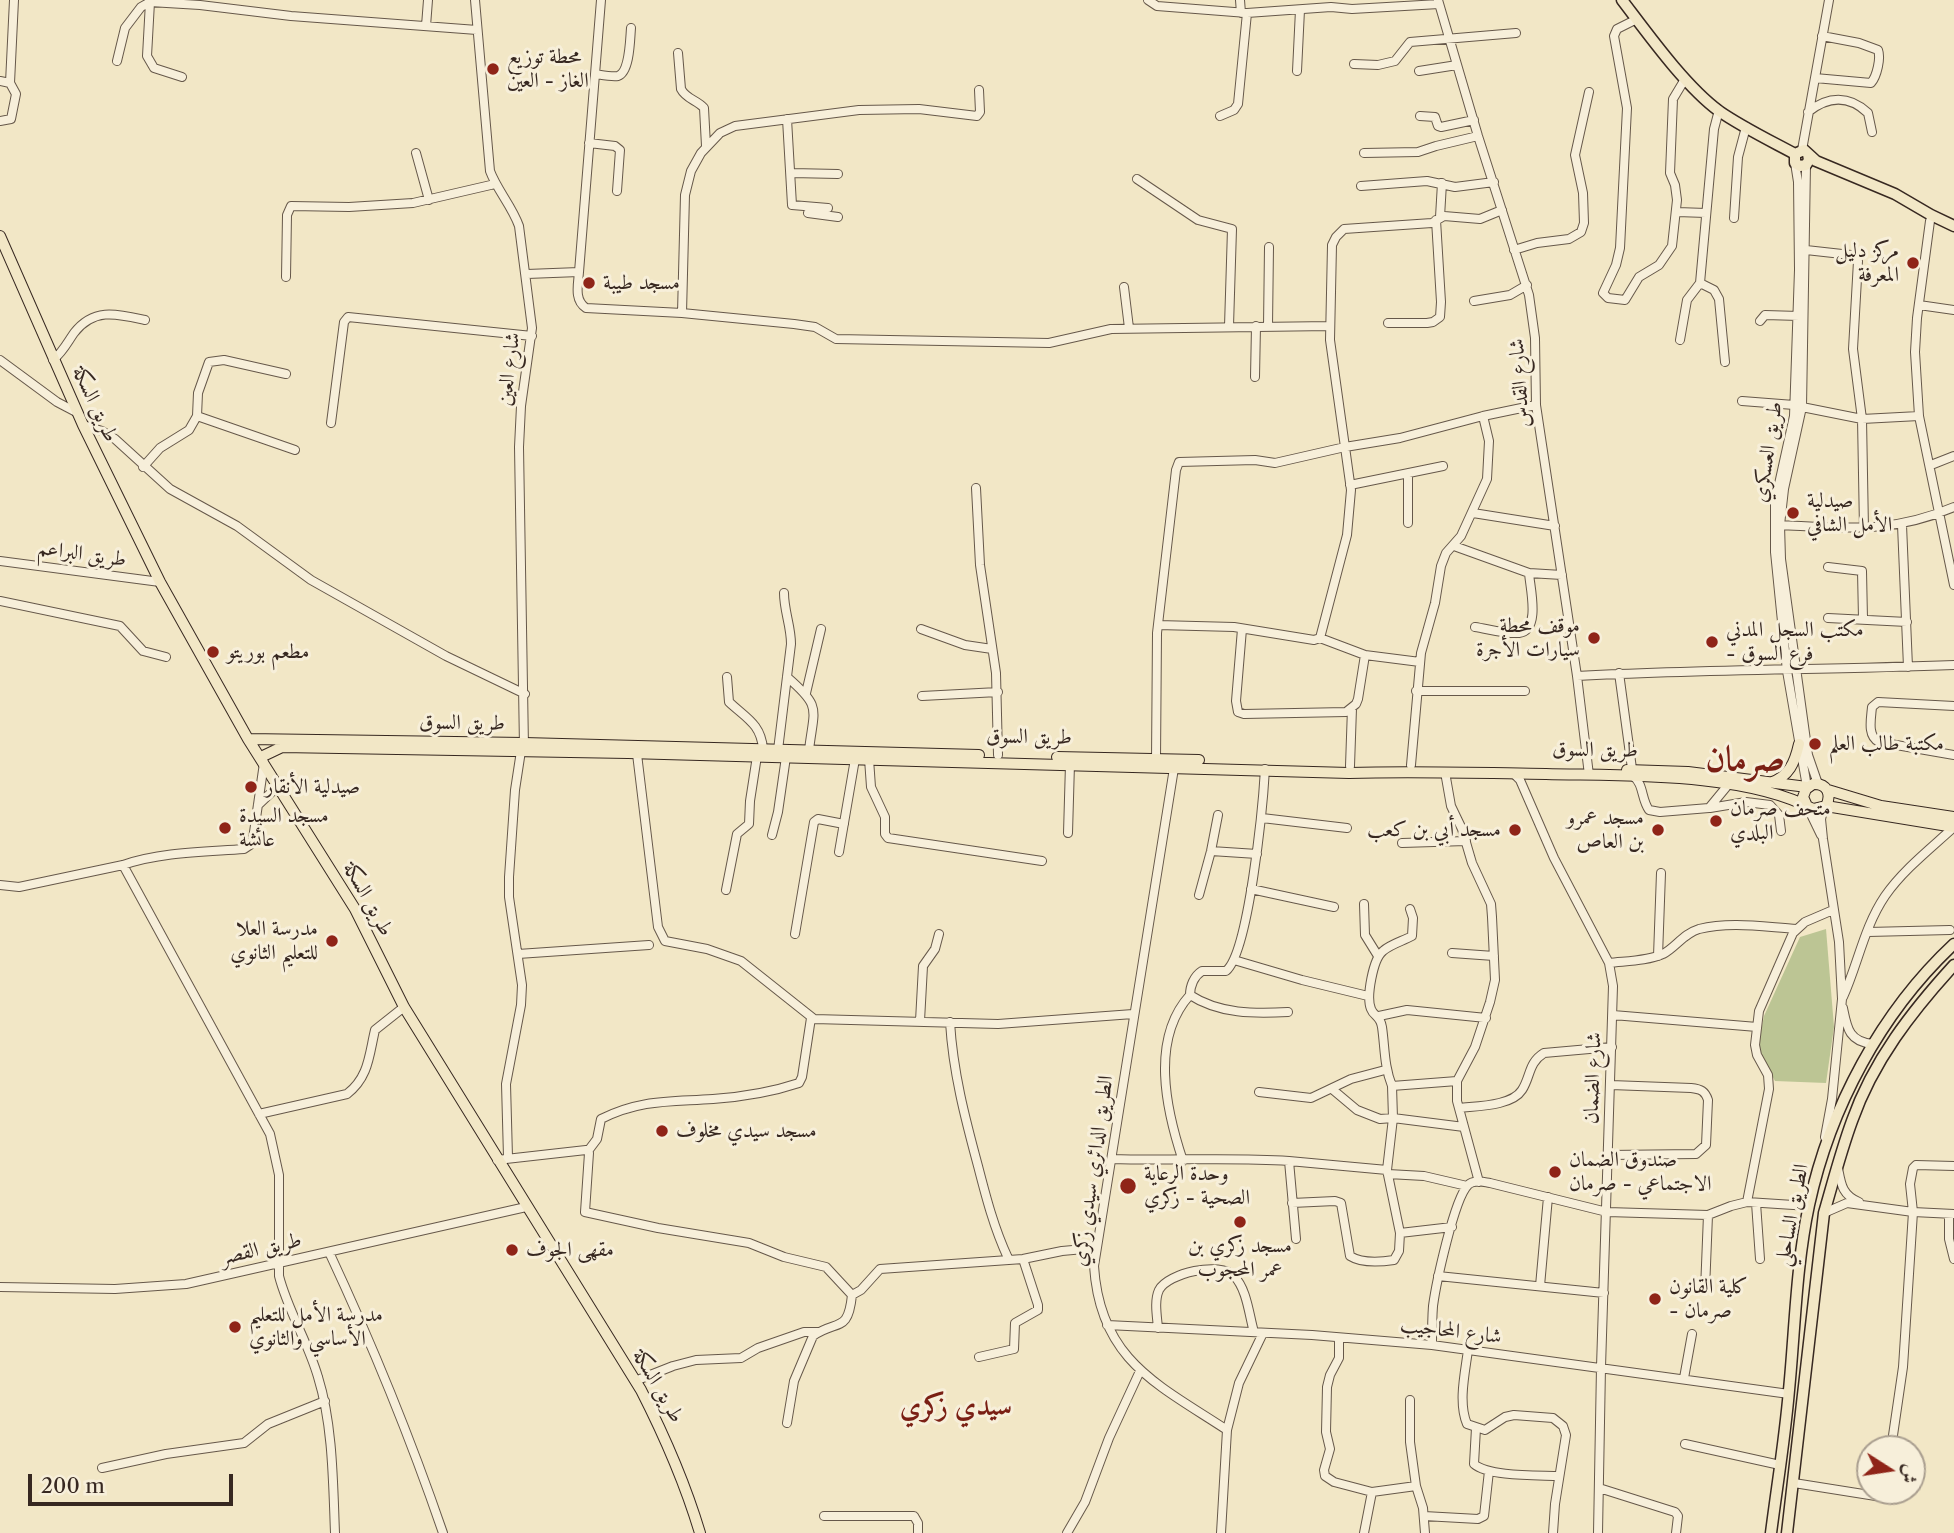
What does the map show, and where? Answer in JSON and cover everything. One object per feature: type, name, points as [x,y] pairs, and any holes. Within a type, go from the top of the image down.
[{"type":"highway","points":[[1622,0],[1685,79],[1718,110],[1801,157],[1954,232]]},
{"type":"highway","points":[[1801,157],[1895,194],[1954,226]]},
{"type":"highway","name":"الطريق الساحلي","points":[[1771,1533],[1789,1394],[1800,1259],[1809,1206],[1822,1157],[1838,1112],[1873,1044],[1905,999],[1954,944]]},
{"type":"highway","name":"الطريق الساحلي","points":[[1787,1533],[1824,1213],[1837,1165],[1864,1092],[1890,1044],[1954,965]]},
{"type":"main road","name":"طريق السكة","points":[[0,236],[83,425],[160,582],[248,739],[355,909],[404,1007],[502,1159],[526,1207],[635,1381],[667,1442],[684,1483],[699,1533]]},
{"type":"main road","name":"طريق السوق","points":[[248,739],[760,753]]},
{"type":"main road","points":[[1766,783],[1784,776],[1794,763],[1799,744]]},
{"type":"main road","name":"طريق السوق","points":[[263,760],[282,747],[523,748],[637,754],[782,753],[855,759],[1070,764],[1411,765],[1695,773],[1807,787]]},
{"type":"main road","name":"طريق السوق","points":[[782,753],[809,750],[1156,759],[1175,763],[1349,773],[1588,772]]},
{"type":"main road","name":"طريق السوق","points":[[1632,773],[1728,785],[1787,797],[1807,806]]},
{"type":"main road","points":[[1954,817],[1881,806],[1823,787],[1807,787],[1803,797],[1807,806],[1817,810],[1825,807],[1954,827]]},
{"type":"main road","points":[[1823,787],[1829,798],[1825,807]]},
{"type":"street","points":[[0,121],[11,119],[16,94],[10,83],[15,0]]},
{"type":"street","points":[[250,0],[250,10]]},
{"type":"street","points":[[426,26],[428,0]]},
{"type":"street","name":"شارع العين","points":[[475,0],[490,171],[515,215],[527,274],[532,336],[519,447],[525,694],[523,748],[514,790],[509,877],[509,897],[522,985],[506,1084],[502,1159]]},
{"type":"street","points":[[601,0],[579,272],[578,297],[586,308],[682,313],[815,327],[836,339],[1049,342],[1111,329],[1330,326]]},
{"type":"street","points":[[1148,0],[1157,6],[1179,4],[1244,13],[1439,2]]},
{"type":"street","points":[[1220,116],[1234,110],[1238,104],[1244,13],[1240,0]]},
{"type":"street","points":[[1297,71],[1305,10],[1309,0]]},
{"type":"street","points":[[1801,157],[1829,0]]},
{"type":"street","points":[[150,2],[147,56],[154,68],[182,77]]},
{"type":"street","points":[[117,61],[125,28],[141,7],[150,2],[300,17],[477,30]]},
{"type":"street","name":"شارع القدس","points":[[1439,2],[1478,136],[1527,285],[1535,338],[1536,405],[1577,676],[1588,772]]},
{"type":"street","points":[[1637,19],[1617,29],[1614,36],[1626,96],[1627,125],[1620,248],[1616,265],[1604,289],[1605,295],[1625,300],[1639,277],[1659,265],[1672,246],[1676,212],[1675,185],[1670,173],[1673,99],[1685,79]]},
{"type":"street","points":[[595,74],[618,76],[623,72],[627,64],[631,28]]},
{"type":"street","points":[[1354,64],[1388,64],[1400,56],[1409,42],[1516,33]]},
{"type":"street","points":[[1815,78],[1871,83],[1875,79],[1880,54],[1878,50],[1859,43],[1822,36]]},
{"type":"street","points":[[678,53],[681,89],[704,108],[706,146]]},
{"type":"street","points":[[1419,71],[1457,65]]},
{"type":"street","points":[[0,81],[10,83]]},
{"type":"street","points":[[682,313],[685,195],[694,163],[706,146],[726,129],[747,123],[871,110],[919,109],[976,116],[980,112],[979,90]]},
{"type":"street","points":[[1514,250],[1537,243],[1569,239],[1581,232],[1584,223],[1584,193],[1575,155],[1589,92]]},
{"type":"street","points":[[1808,112],[1831,99],[1846,101],[1868,113],[1872,132]]},
{"type":"street","points":[[1680,340],[1687,300],[1700,283],[1718,110]]},
{"type":"street","points":[[1420,116],[1435,117],[1441,127],[1474,120]]},
{"type":"street","points":[[787,118],[792,210],[838,217]]},
{"type":"street","points":[[1734,218],[1738,157],[1745,127]]},
{"type":"street","points":[[1364,153],[1418,152],[1478,136]]},
{"type":"street","points":[[590,142],[615,146],[620,150],[617,191]]},
{"type":"street","points":[[416,153],[429,200]]},
{"type":"street","name":"طريق العسكري","points":[[1801,157],[1806,250],[1798,406],[1780,525],[1791,671],[1807,787]]},
{"type":"street","name":"طريق العسكري","points":[[1801,157],[1798,182],[1798,406],[1775,502],[1775,552],[1791,671],[1808,755],[1823,787]]},
{"type":"street","points":[[792,173],[838,174]]},
{"type":"street","points":[[1137,178],[1198,220],[1232,229],[1229,326]]},
{"type":"street","points":[[1361,186],[1427,181],[1455,187],[1494,182]]},
{"type":"street","points":[[1388,323],[1427,323],[1440,317],[1438,218],[1442,183]]},
{"type":"street","points":[[286,277],[287,215],[291,206],[349,207],[429,200],[495,184]]},
{"type":"street","points":[[792,205],[828,208]]},
{"type":"street","points":[[1320,638],[1347,535],[1350,485],[1333,369],[1330,326],[1332,246],[1340,231],[1349,229],[1432,223],[1438,218],[1480,219],[1502,210]]},
{"type":"street","points":[[1676,212],[1706,213]]},
{"type":"street","points":[[1930,221],[1915,352],[1919,416],[1954,585]]},
{"type":"street","points":[[1268,326],[1269,247]]},
{"type":"street","points":[[1806,250],[1851,255],[1858,261],[1853,349],[1862,419],[1864,529]]},
{"type":"street","points":[[527,274],[579,272]]},
{"type":"street","points":[[1700,283],[1714,290],[1719,299],[1725,362]]},
{"type":"street","points":[[1474,301],[1510,295],[1527,285]]},
{"type":"street","points":[[1124,287],[1129,328]]},
{"type":"street","points":[[1919,305],[1954,310]]},
{"type":"street","points":[[53,360],[82,324],[99,314],[113,313],[145,320]]},
{"type":"street","points":[[1760,321],[1765,315],[1799,316]]},
{"type":"street","points":[[331,423],[344,323],[348,317],[532,336]]},
{"type":"street","points":[[1255,377],[1256,326]]},
{"type":"street","points":[[0,360],[57,402],[78,413]]},
{"type":"street","points":[[144,467],[160,448],[190,430],[197,416],[198,393],[209,362],[224,360],[286,374]]},
{"type":"street","points":[[1742,401],[1798,406],[1862,419],[1919,416]]},
{"type":"street","points":[[1156,759],[1158,625],[1176,470],[1180,463],[1255,460],[1275,463],[1410,436],[1536,405]]},
{"type":"street","points":[[197,416],[295,450]]},
{"type":"street","points":[[1411,765],[1420,662],[1441,566],[1473,513],[1487,479],[1489,458],[1483,416]]},
{"type":"street","points":[[83,425],[102,431],[115,439],[170,489],[260,541],[311,580],[446,656],[525,694]]},
{"type":"street","points":[[1931,465],[1954,456]]},
{"type":"street","points":[[1350,485],[1443,466]]},
{"type":"street","points":[[1408,474],[1408,523]]},
{"type":"street","points":[[976,488],[980,565],[998,692],[998,755]]},
{"type":"street","points":[[1780,525],[1864,529],[1902,525],[1954,507]]},
{"type":"street","points":[[1473,513],[1555,526]]},
{"type":"street","points":[[1902,525],[1908,667]]},
{"type":"street","points":[[1454,546],[1529,573],[1562,575]]},
{"type":"street","name":"طريق البراعم","points":[[0,561],[160,582]]},
{"type":"street","points":[[1828,568],[1861,571],[1863,619]]},
{"type":"street","points":[[1475,628],[1518,633],[1526,630],[1533,611],[1529,573]]},
{"type":"street","points":[[772,835],[780,803],[791,631],[784,606],[784,593]]},
{"type":"street","points":[[0,601],[120,626],[143,651],[166,657]]},
{"type":"street","points":[[1829,618],[1907,622]]},
{"type":"street","points":[[1158,625],[1242,629],[1314,640],[1320,638],[1366,655],[1420,662]]},
{"type":"street","points":[[806,693],[821,629]]},
{"type":"street","points":[[920,629],[965,645],[992,649]]},
{"type":"street","points":[[1242,629],[1236,701],[1238,712],[1339,713],[1352,708]]},
{"type":"street","points":[[1350,766],[1352,708],[1358,699],[1366,655]]},
{"type":"street","points":[[1577,676],[1671,670],[1791,671],[1954,665]]},
{"type":"street","points":[[1619,674],[1632,773],[1638,780],[1645,804],[1650,811],[1710,808],[1746,802],[1770,805],[1779,815],[1781,831]]},
{"type":"street","points":[[726,890],[737,834],[749,824],[762,734],[755,724],[729,702],[727,677]]},
{"type":"street","points":[[787,677],[806,693],[814,708],[809,750]]},
{"type":"street","points":[[1416,691],[1525,691]]},
{"type":"street","points":[[922,696],[998,692]]},
{"type":"street","points":[[1954,706],[1878,702],[1872,707],[1871,734],[1876,741],[1954,755]]},
{"type":"street","points":[[637,754],[661,937],[670,943],[707,949],[741,961],[811,1018],[998,1024],[1133,1014]]},
{"type":"street","points":[[839,852],[855,759]]},
{"type":"street","points":[[869,759],[871,787],[886,817],[885,834],[888,838],[1042,862]]},
{"type":"street","points":[[0,885],[19,887],[140,860],[244,849],[253,839],[263,760]]},
{"type":"street","name":"الطريق الدائري سيدي زكري","points":[[1175,763],[1112,1159],[1095,1248],[1095,1289],[1099,1307],[1122,1352],[1140,1371],[1227,1430]]},
{"type":"street","points":[[1068,833],[1070,764]]},
{"type":"street","points":[[1182,1161],[1167,1100],[1166,1048],[1182,1004],[1190,995],[1190,988],[1199,973],[1226,971],[1234,960],[1257,854],[1265,769]]},
{"type":"street","points":[[1445,772],[1451,806],[1491,904],[1495,980],[1486,1018],[1475,1047],[1457,1081],[1464,1127],[1479,1182]]},
{"type":"street","name":"شارع الضمان","points":[[1514,774],[1520,780],[1555,858],[1609,963],[1613,986],[1598,1533]]},
{"type":"street","points":[[1524,791],[1536,774]]},
{"type":"street","points":[[1710,808],[1728,785]]},
{"type":"street","points":[[258,805],[278,786]]},
{"type":"street","points":[[1807,806],[1823,839]]},
{"type":"street","points":[[1822,1157],[1832,1099],[1842,1001],[1839,942],[1821,819],[1825,807]]},
{"type":"street","points":[[1199,895],[1217,815]]},
{"type":"street","points":[[794,934],[814,822],[818,818],[844,824]]},
{"type":"street","points":[[1262,818],[1347,828]]},
{"type":"street","points":[[1873,1044],[1859,1040],[1849,1033],[1842,1001],[1856,957],[1883,899],[1896,881],[1954,827]]},
{"type":"street","points":[[1402,842],[1466,841]]},
{"type":"street","points":[[1211,851],[1257,854]]},
{"type":"street","points":[[123,865],[270,1134],[277,1159],[279,1264],[283,1290],[314,1365],[325,1401],[335,1533]]},
{"type":"street","points":[[1658,956],[1661,873]]},
{"type":"street","points":[[1251,889],[1334,907]]},
{"type":"street","points":[[1364,904],[1365,935],[1378,956]]},
{"type":"street","points":[[1410,909],[1413,918],[1412,936],[1383,950],[1378,956],[1368,996],[1373,1013],[1379,1016],[1407,1010],[1486,1018]]},
{"type":"street","points":[[1760,1259],[1752,1202],[1769,1089],[1768,1075],[1757,1055],[1755,1045],[1759,1012],[1797,929],[1805,922],[1833,910]]},
{"type":"street","points":[[1609,963],[1658,956],[1683,936],[1697,930],[1728,924],[1797,929]]},
{"type":"street","points":[[1868,932],[1950,930]]},
{"type":"street","points":[[920,1021],[923,966],[934,949],[939,934]]},
{"type":"street","points":[[518,954],[649,945]]},
{"type":"street","points":[[1452,953],[1494,956]]},
{"type":"street","points":[[1234,960],[1302,981],[1368,996]]},
{"type":"street","points":[[1190,995],[1213,1006],[1255,1014],[1288,1012]]},
{"type":"street","points":[[259,1114],[347,1094],[368,1067],[375,1030],[404,1007]]},
{"type":"street","points":[[1613,1015],[1757,1027]]},
{"type":"street","points":[[1293,1203],[1340,1203],[1350,1256],[1354,1259],[1394,1259],[1399,1251],[1400,1233],[1388,1172],[1393,1118],[1392,1086],[1385,1070],[1379,1016]]},
{"type":"street","points":[[811,1018],[799,1083],[757,1093],[713,1099],[648,1102],[601,1119],[597,1139],[588,1151],[585,1212],[658,1228],[749,1243],[784,1257],[826,1267],[852,1295]]},
{"type":"street","points":[[950,1022],[954,1067],[963,1112],[990,1213],[1008,1258]]},
{"type":"street","points":[[1460,1108],[1501,1103],[1520,1093],[1535,1059],[1544,1053],[1612,1047]]},
{"type":"street","points":[[1259,1092],[1311,1098],[1351,1079],[1385,1070]]},
{"type":"street","points":[[1392,1086],[1457,1081]]},
{"type":"street","points":[[1608,1155],[1696,1154],[1706,1145],[1708,1100],[1706,1093],[1700,1089],[1611,1085]]},
{"type":"street","points":[[1332,1089],[1364,1113],[1380,1119],[1393,1118],[1464,1127]]},
{"type":"street","points":[[502,1159],[588,1151]]},
{"type":"street","points":[[1112,1159],[1182,1161],[1239,1157],[1289,1161],[1424,1176],[1467,1186],[1479,1182],[1607,1212],[1708,1215],[1731,1206],[1752,1202],[1809,1206]]},
{"type":"street","points":[[1289,1161],[1296,1239]]},
{"type":"street","points":[[1837,1165],[1845,1194],[1865,1205]]},
{"type":"street","points":[[1893,1435],[1903,1367],[1913,1212],[1910,1184],[1914,1166],[1954,1166]]},
{"type":"street","points":[[1432,1345],[1433,1305],[1438,1276],[1467,1186]]},
{"type":"street","points":[[1540,1286],[1548,1197]]},
{"type":"street","points":[[1824,1213],[1843,1204],[1951,1214],[1949,1239],[1954,1259]]},
{"type":"street","name":"طريق القصر","points":[[0,1287],[78,1290],[186,1284],[526,1207]]},
{"type":"street","points":[[1704,1290],[1708,1215]]},
{"type":"street","points":[[1400,1233],[1452,1227]]},
{"type":"street","points":[[786,1423],[794,1381],[813,1336],[842,1325],[852,1295],[884,1267],[1023,1259],[1095,1248]]},
{"type":"street","points":[[329,1252],[394,1399],[443,1533]]},
{"type":"street","points":[[979,1357],[1014,1349],[1015,1323],[1038,1310],[1023,1259]]},
{"type":"street","points":[[1158,1328],[1156,1301],[1165,1282],[1176,1276],[1217,1268],[1228,1270],[1236,1277],[1259,1332],[1239,1383],[1227,1430],[1220,1533]]},
{"type":"street","points":[[1438,1276],[1604,1293]]},
{"type":"street","name":"شارع المحاجيب","points":[[1107,1325],[1259,1332],[1432,1345],[1789,1394]]},
{"type":"street","points":[[635,1381],[696,1360],[741,1359],[758,1348],[804,1332],[819,1332]]},
{"type":"street","points":[[1684,1378],[1692,1334]]},
{"type":"street","points":[[1339,1338],[1339,1357],[1327,1387],[1326,1432],[1330,1449],[1324,1469],[1325,1476],[1334,1482],[1372,1492],[1416,1486]]},
{"type":"street","points":[[1468,1350],[1464,1415],[1467,1424],[1485,1430],[1505,1417],[1514,1415],[1553,1418],[1563,1426],[1566,1436],[1553,1533]]},
{"type":"street","points":[[1067,1533],[1085,1502],[1109,1438],[1140,1371]]},
{"type":"street","points":[[1410,1400],[1410,1443],[1425,1533]]},
{"type":"street","points":[[102,1468],[166,1454],[244,1443],[268,1424],[325,1401]]},
{"type":"street","points":[[1476,1428],[1476,1467],[1489,1471],[1559,1476]]},
{"type":"street","points":[[1685,1444],[1780,1465]]},
{"type":"street","points":[[1424,1516],[1478,1519],[1484,1516],[1489,1471]]},
{"type":"street","points":[[1794,1483],[1856,1493]]},
{"type":"street","points":[[1599,1488],[1675,1512],[1678,1517],[1676,1533]]},
{"type":"street","points":[[1364,1533],[1372,1492]]},
{"type":"street","points":[[824,1516],[914,1516],[918,1523],[918,1533]]},
{"type":"green space","points":[[1826,929],[1834,1027],[1826,1083],[1775,1081],[1760,1053],[1764,1016],[1800,937]]},
{"type":"place","name":"محطة توزيع الغاز - العين","points":[[493,69]]},
{"type":"place","name":"مركز دليل المعرفة","points":[[1913,263]]},
{"type":"place","name":"مسجد طيبة","points":[[589,283]]},
{"type":"place","name":"صيدلية الأمل الشافي","points":[[1793,513]]},
{"type":"place","name":"موقف محطة سيارات الأجرة","points":[[1594,638]]},
{"type":"place","name":"مكتب السجل المدني - فرع السوق","points":[[1712,642]]},
{"type":"place","name":"مطعم بوريتو","points":[[213,652]]},
{"type":"place","name":"مكتبة طالب العلم","points":[[1815,744]]},
{"type":"place","name":"صيدلية الأنقار","points":[[251,787]]},
{"type":"place","name":"متحف صرمان البلدي","points":[[1716,821]]},
{"type":"place","name":"مسجد السيدة عائشة","points":[[225,828]]},
{"type":"place","name":"مسجد أبي بن كعب","points":[[1515,830]]},
{"type":"place","name":"مسجد عمرو بن العاص","points":[[1658,830]]},
{"type":"place","name":"مدرسة العلا للتعليم الثانوي","points":[[332,941]]},
{"type":"place","name":"مسجد سيدي مخلوف","points":[[662,1131]]},
{"type":"place","name":"صندوق الضمان الاجتماعي - صرمان","points":[[1555,1172]]},
{"type":"place","name":"وحدة الرعاية الصحية - زكري","points":[[1128,1186]]},
{"type":"place","name":"مسجد زكري بن عمر المحجوب","points":[[1240,1222]]},
{"type":"place","name":"مقهى الجوف","points":[[512,1250]]},
{"type":"place","name":"كلية القانون - صرمان","points":[[1655,1299]]},
{"type":"place","name":"مدرسة الأمل للتعليم الأساسي والثانوي","points":[[235,1327]]},
{"type":"district","name":"صرمان","points":[[1745,760]]},
{"type":"district","name":"سيدي زكري","points":[[956,1407]]}]
